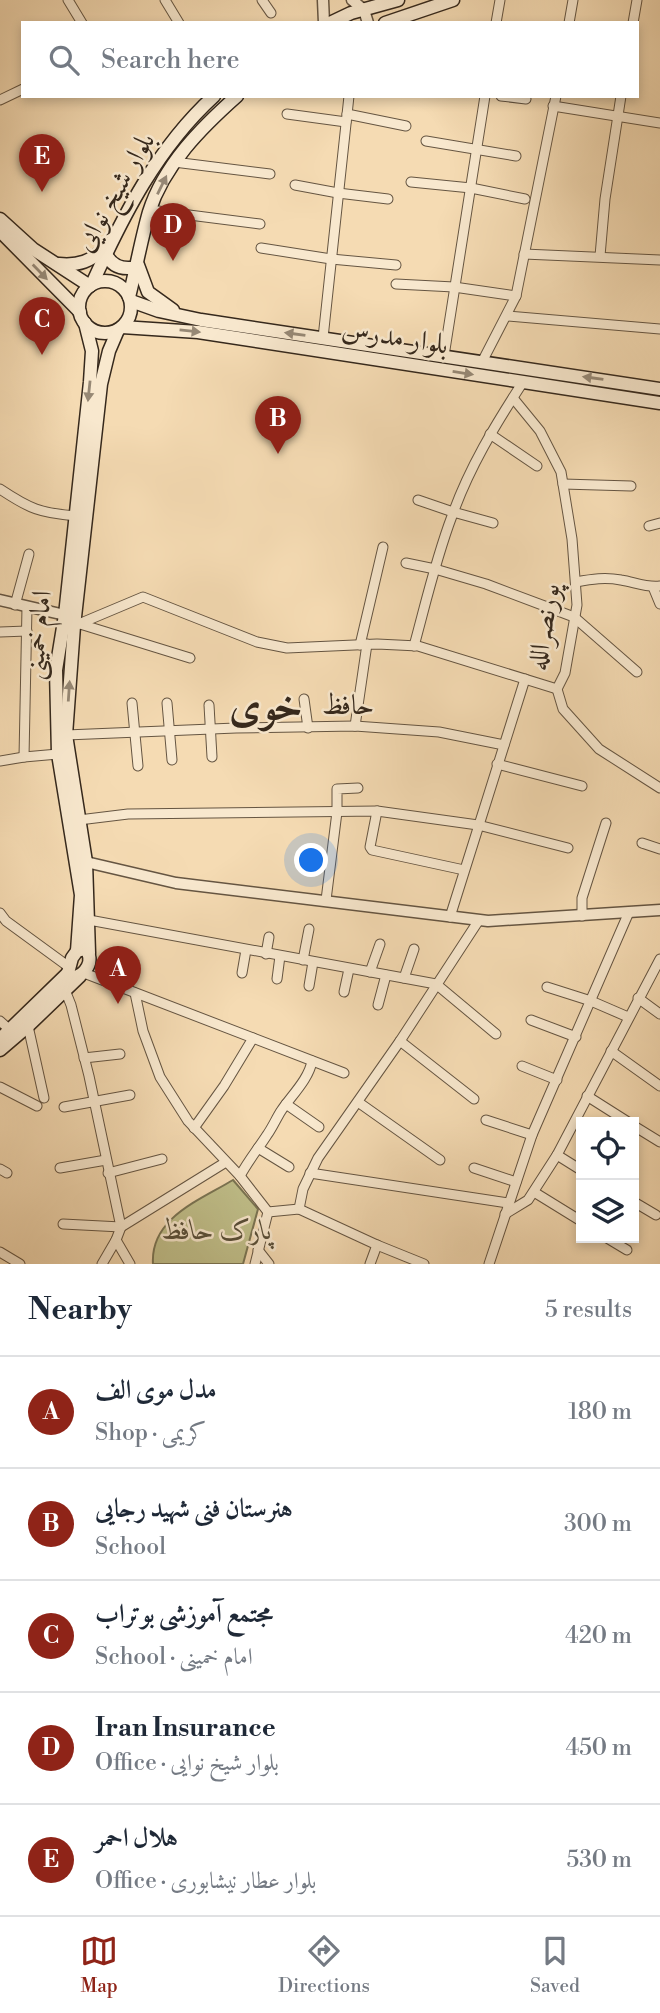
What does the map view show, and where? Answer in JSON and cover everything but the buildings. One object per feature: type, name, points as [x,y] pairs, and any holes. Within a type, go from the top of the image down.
[{"type":"main road","points":[[334,21],[351,13],[366,16],[398,0]]},
{"type":"main road","points":[[391,21],[453,0]]},
{"type":"main road","name":"بلوار شیخ نوایی","points":[[91,285],[108,248],[166,147],[193,114],[212,98]]},
{"type":"main road","name":"بلوار شیخ نوایی","points":[[130,299],[150,210],[163,180],[206,123],[235,98]]},
{"type":"main road","points":[[0,219],[33,249],[91,285]]},
{"type":"main road","points":[[0,231],[82,318],[95,331],[112,332],[120,328],[130,316],[130,299],[125,290],[113,282],[91,285],[80,299],[82,318]]},
{"type":"main road","points":[[56,264],[83,264],[108,248],[109,260],[119,267],[137,265],[148,292],[185,317]]},
{"type":"main road","name":"بلوار مدرس","points":[[130,299],[159,311],[185,317],[660,388]]},
{"type":"main road","points":[[155,328],[146,316],[149,312],[159,311]]},
{"type":"main road","name":"امام خمینی","points":[[82,318],[92,351],[65,615],[56,670],[58,754],[81,895],[83,952]]},
{"type":"main road","name":"امام خمینی","points":[[83,952],[89,920],[86,862],[66,735],[101,384],[109,351],[120,328]]},
{"type":"main road","name":"بلوار مدرس","points":[[120,328],[155,328],[211,334],[660,403]]},
{"type":"main road","points":[[92,351],[101,348],[109,351]]},
{"type":"main road","points":[[5,1035],[90,960],[83,952]]},
{"type":"main road","points":[[0,1050],[65,990],[75,972]]},
{"type":"street","points":[[68,0],[81,21]]},
{"type":"street","points":[[165,0],[178,21]]},
{"type":"street","points":[[262,0],[271,13]]},
{"type":"street","points":[[323,0],[324,21]]},
{"type":"street","points":[[352,0],[366,16]]},
{"type":"street","points":[[496,21],[500,0]]},
{"type":"street","points":[[569,21],[573,0]]},
{"type":"street","points":[[633,21],[637,0]]},
{"type":"street","points":[[0,100],[21,90]]},
{"type":"street","points":[[323,338],[349,98]]},
{"type":"street","points":[[444,356],[485,98]]},
{"type":"street","points":[[518,98],[526,99]]},
{"type":"street","points":[[600,256],[605,200],[621,98]]},
{"type":"street","points":[[482,362],[516,296],[554,101],[617,117],[660,123]]},
{"type":"street","points":[[287,114],[406,126]]},
{"type":"street","points":[[426,141],[516,156]]},
{"type":"street","points":[[174,162],[270,174]]},
{"type":"street","points":[[411,182],[471,188],[525,199]]},
{"type":"street","points":[[295,185],[388,199]]},
{"type":"street","points":[[150,210],[260,224]]},
{"type":"street","points":[[261,248],[331,259],[396,265]]},
{"type":"street","points":[[524,254],[660,260]]},
{"type":"street","points":[[396,284],[454,287],[516,296]]},
{"type":"street","points":[[507,316],[660,329]]},
{"type":"street","points":[[414,646],[453,513],[489,434],[523,382]]},
{"type":"street","name":"پورنصرالله","points":[[513,398],[540,431],[561,472],[572,539],[576,605],[565,673],[557,689],[563,709],[599,749],[660,788]]},
{"type":"street","points":[[489,434],[537,466]]},
{"type":"street","points":[[563,484],[631,486]]},
{"type":"street","points":[[0,489],[24,506],[35,510],[76,516]]},
{"type":"street","points":[[418,500],[453,513],[493,523]]},
{"type":"street","points":[[649,526],[660,523]]},
{"type":"street","points":[[355,726],[364,645],[383,547]]},
{"type":"street","points":[[15,605],[29,554]]},
{"type":"street","points":[[406,564],[435,569],[510,591],[574,617],[637,672]]},
{"type":"street","points":[[576,582],[602,578],[657,587],[660,604]]},
{"type":"street","points":[[77,625],[143,597],[257,642],[287,648],[414,646],[557,689]]},
{"type":"street","points":[[0,600],[65,615]]},
{"type":"street","points":[[24,757],[27,607]]},
{"type":"street","points":[[77,625],[190,658]]},
{"type":"street","points":[[0,632],[27,631]]},
{"type":"street","points":[[450,917],[524,679]]},
{"type":"street","points":[[304,699],[308,728]]},
{"type":"street","points":[[132,703],[138,766]]},
{"type":"street","points":[[167,703],[172,760]]},
{"type":"street","points":[[209,705],[212,757]]},
{"type":"street","name":"حافظ","points":[[66,735],[355,726],[439,732],[503,745]]},
{"type":"street","points":[[0,761],[58,754]]},
{"type":"street","points":[[497,764],[582,786]]},
{"type":"street","points":[[326,900],[337,812],[337,789],[358,788]]},
{"type":"street","points":[[79,820],[128,814],[377,811],[478,825],[568,848]]},
{"type":"street","points":[[377,811],[370,847],[372,850],[464,870]]},
{"type":"street","points":[[582,916],[582,898],[606,823]]},
{"type":"street","points":[[642,844],[660,849]]},
{"type":"street","points":[[86,862],[176,883],[479,920],[660,910]]},
{"type":"street","points":[[489,1264],[532,1135],[629,912]]},
{"type":"street","points":[[0,913],[6,921],[75,972],[344,1073]]},
{"type":"street","points":[[89,920],[436,984],[496,1034]]},
{"type":"street","points":[[299,1209],[310,1173],[332,1135],[400,1041],[479,920]]},
{"type":"street","points":[[309,929],[309,986]]},
{"type":"street","points":[[267,954],[269,937]]},
{"type":"street","points":[[370,972],[380,944]]},
{"type":"street","points":[[404,978],[414,949]]},
{"type":"street","points":[[242,973],[246,950]]},
{"type":"street","points":[[277,979],[280,956]]},
{"type":"street","points":[[505,1214],[528,1199],[557,1155],[660,959]]},
{"type":"street","points":[[344,992],[349,969]]},
{"type":"street","points":[[378,1005],[386,975]]},
{"type":"street","points":[[547,986],[628,1017]]},
{"type":"street","points":[[65,990],[84,1058],[121,1227],[102,1264]]},
{"type":"street","points":[[135,993],[143,1031],[160,1077],[194,1128],[240,1176],[268,1212]]},
{"type":"street","points":[[638,998],[660,1014]]},
{"type":"street","points":[[531,1020],[576,1037]]},
{"type":"street","points":[[0,1021],[5,1035]]},
{"type":"street","points":[[28,1026],[44,1098]]},
{"type":"street","points":[[194,1128],[253,1038]]},
{"type":"street","points":[[400,1041],[474,1099]]},
{"type":"street","points":[[611,1051],[660,1086]]},
{"type":"street","points":[[84,1058],[120,1054]]},
{"type":"street","points":[[240,1176],[311,1068],[312,1060]]},
{"type":"street","points":[[522,1066],[557,1080]]},
{"type":"street","points":[[0,1087],[37,1106]]},
{"type":"street","points":[[64,1107],[130,1096]]},
{"type":"street","points":[[587,1097],[620,1117]]},
{"type":"street","points":[[358,1102],[440,1160]]},
{"type":"street","points":[[286,1104],[319,1127]]},
{"type":"street","points":[[486,1120],[532,1135]]},
{"type":"street","points":[[639,1129],[660,1143]]},
{"type":"street","points":[[258,1148],[289,1167]]},
{"type":"street","points":[[557,1155],[576,1167]]},
{"type":"street","points":[[108,1173],[162,1159]]},
{"type":"street","points":[[60,1168],[106,1160]]},
{"type":"street","points":[[63,1224],[121,1227],[226,1162]]},
{"type":"street","points":[[474,1168],[516,1182]]},
{"type":"street","points":[[310,1173],[508,1203]]},
{"type":"street","points":[[534,1192],[576,1219]]},
{"type":"street","points":[[639,1205],[656,1215]]},
{"type":"street","points":[[268,1212],[299,1209],[424,1264]]},
{"type":"street","points":[[255,1264],[268,1212]]},
{"type":"street","points":[[116,1240],[130,1264]]},
{"type":"street","points":[[615,1243],[627,1250]]},
{"type":"street","points":[[370,1264],[377,1245]]},
{"type":"street","points":[[258,1250],[269,1264]]},
{"type":"street","points":[[0,1252],[20,1264]]},
{"type":"green space","name":"پارک حافظ","points":[[233,1180],[258,1209],[243,1264],[153,1264],[154,1248],[168,1222],[192,1203]]},
{"type":"place","name":"هلال احمر","points":[[42,192]]},
{"type":"place","name":"Iran Insurance","points":[[173,261]]},
{"type":"place","name":"مجتمع آموزشی بوتراب","points":[[42,355]]},
{"type":"place","name":"هنرستان فنی شهید رجایی","points":[[278,454]]},
{"type":"place","name":"مدل موی الف","points":[[118,1004]]},
{"type":"district","name":"خوی","points":[[266,706]]}]
